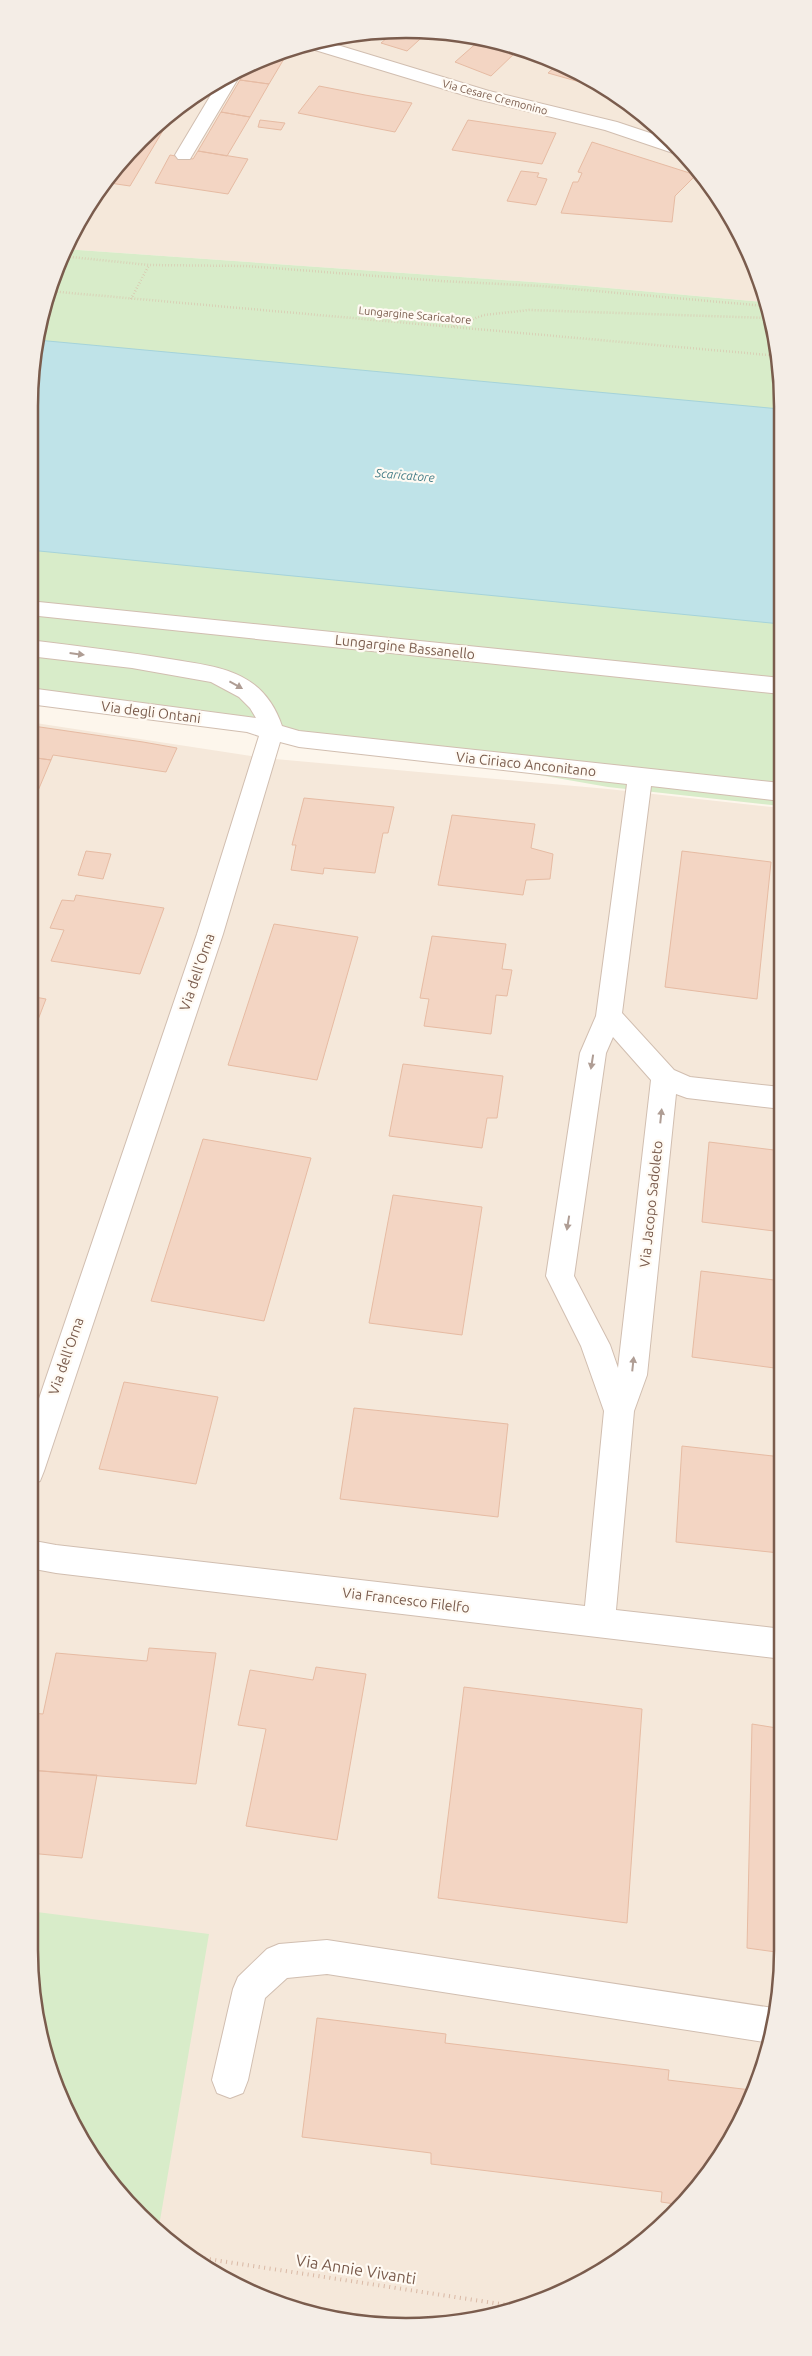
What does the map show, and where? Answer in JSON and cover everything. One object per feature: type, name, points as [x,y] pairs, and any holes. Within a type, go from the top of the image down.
[{"type":"street","name":"Via Cesare Cremonino","points":[[324,47],[483,95],[610,126],[666,144]]},
{"type":"street","points":[[184,155],[225,85]]},
{"type":"street","name":"Lungargine Bassanello","points":[[38,609],[774,685]]},
{"type":"street","points":[[38,649],[185,669],[234,683],[256,698],[267,714],[272,732]]},
{"type":"street","name":"Via degli Ontani","points":[[38,697],[247,724],[272,732]]},
{"type":"street","name":"Via Ciriaco Anconitano","points":[[272,732],[299,739],[774,791]]},
{"type":"street","name":"Via dell'Orna","points":[[38,1444],[206,943],[272,732]]},
{"type":"street","name":"Via Jacopo Sadoleto","points":[[619,1411],[595,1345],[560,1276],[593,1053],[609,1016],[640,777]]},
{"type":"street","points":[[609,1016],[666,1077],[687,1087],[774,1097]]},
{"type":"street","name":"Via Jacopo Sadoleto","points":[[599,1622],[619,1411],[632,1375],[666,1077]]},
{"type":"street","name":"Via Francesco Filelfo","points":[[38,1556],[774,1643]]},
{"type":"street","points":[[230,2080],[250,1989],[279,1961],[327,1957],[766,2025]]},
{"type":"path","points":[[70,257],[149,266],[247,266],[441,281],[540,286],[760,306]]},
{"type":"path","points":[[131,299],[149,266]]},
{"type":"path","name":"Lungargine Scaricatore","points":[[56,292],[771,355]]},
{"type":"path","points":[[452,327],[484,315],[529,310],[763,318]]},
{"type":"path","name":"Via Annie Vivanti","points":[[205,2259],[505,2305]]},
{"type":"shaded area","points":[[382,38],[430,38],[501,50],[547,66],[590,87],[611,100],[649,129],[683,163],[712,201],[736,243],[759,302],[575,285],[73,250],[100,201],[145,145],[182,114],[222,87],[265,66],[311,50]]},
{"type":"shaded area","points":[[38,723],[264,758],[608,789],[774,807],[774,1974],[767,2022],[755,2068],[746,2091],[725,2134],[712,2155],[667,2211],[611,2256],[590,2269],[547,2290],[501,2306],[478,2311],[430,2318],[382,2318],[334,2311],[288,2299],[222,2269],[182,2242],[145,2211],[114,2174],[87,2134],[57,2068],[45,2022],[38,1974]]},
{"type":"green space","points":[[73,250],[575,285],[759,302],[767,334],[774,382],[774,805],[608,787],[247,724],[38,703],[38,382],[50,311],[57,288]]},
{"type":"green space","points":[[38,1912],[209,1934],[159,2224],[129,2193],[100,2155],[76,2113],[57,2068],[45,2022],[38,1974]]},
{"type":"water","name":"Scaricatore","points":[[44,341],[774,408],[774,623],[38,551],[38,382]]},
{"type":"building","points":[[387,38],[421,38],[407,51],[381,43]]},
{"type":"building","points":[[475,44],[514,54],[491,76],[455,62]]},
{"type":"building","points":[[284,59],[269,84],[240,80],[243,76]]},
{"type":"building","points":[[553,69],[581,82],[548,73]]},
{"type":"building","points":[[240,80],[269,84],[250,117],[221,112]]},
{"type":"building","points":[[319,86],[412,103],[395,132],[298,113]]},
{"type":"building","points":[[221,112],[250,117],[227,156],[198,151]]},
{"type":"building","points":[[260,120],[285,123],[281,130],[258,127]]},
{"type":"building","points":[[468,120],[556,133],[542,164],[452,150]]},
{"type":"building","points":[[165,128],[130,186],[113,183],[145,145]]},
{"type":"building","points":[[592,142],[691,174],[694,177],[675,196],[672,222],[561,213],[573,182],[578,182],[582,173],[578,172]]},
{"type":"building","points":[[198,151],[248,159],[228,194],[155,183],[170,155],[193,159]]},
{"type":"building","points":[[521,171],[539,173],[537,177],[547,179],[536,205],[507,201]]},
{"type":"building","points":[[38,727],[177,748],[166,772],[53,755],[51,760],[38,758]]},
{"type":"building","points":[[38,758],[51,760],[38,791]]},
{"type":"building","points":[[304,798],[394,807],[388,833],[383,833],[375,873],[324,868],[323,874],[291,870],[296,845],[292,845]]},
{"type":"building","points":[[452,815],[535,824],[531,848],[553,854],[550,879],[526,880],[523,895],[438,885]]},
{"type":"building","points":[[86,851],[111,854],[103,879],[78,875]]},
{"type":"building","points":[[682,851],[771,862],[757,999],[665,987]]},
{"type":"building","points":[[76,895],[164,908],[140,974],[51,961],[64,930],[50,928],[62,900],[74,901]]},
{"type":"building","points":[[274,924],[358,937],[317,1080],[228,1065]]},
{"type":"building","points":[[432,936],[506,944],[502,969],[512,970],[507,996],[496,995],[491,1034],[424,1026],[429,999],[420,998]]},
{"type":"building","points":[[38,998],[46,999],[38,1020]]},
{"type":"building","points":[[403,1064],[503,1076],[497,1118],[487,1118],[482,1148],[389,1136]]},
{"type":"building","points":[[203,1139],[311,1158],[264,1321],[151,1301]]},
{"type":"building","points":[[709,1142],[774,1150],[774,1231],[702,1222]]},
{"type":"building","points":[[393,1195],[482,1207],[462,1335],[369,1323]]},
{"type":"building","points":[[701,1271],[774,1280],[774,1368],[692,1357]]},
{"type":"building","points":[[124,1382],[218,1397],[196,1484],[99,1469]]},
{"type":"building","points":[[354,1408],[508,1424],[498,1517],[340,1499]]},
{"type":"building","points":[[682,1446],[774,1456],[774,1552],[676,1542]]},
{"type":"building","points":[[149,1648],[216,1653],[196,1784],[38,1771],[38,1714],[43,1714],[56,1653],[147,1661]]},
{"type":"building","points":[[316,1667],[366,1674],[337,1840],[246,1826],[266,1729],[238,1725],[250,1670],[313,1680]]},
{"type":"building","points":[[464,1687],[642,1709],[627,1923],[438,1898]]},
{"type":"building","points":[[752,1724],[774,1728],[774,1952],[747,1948]]},
{"type":"building","points":[[38,1771],[97,1775],[82,1858],[38,1854]]},
{"type":"building","points":[[317,2018],[446,2034],[445,2043],[669,2070],[668,2080],[747,2089],[725,2134],[712,2155],[673,2204],[661,2202],[662,2192],[431,2164],[431,2153],[302,2137]]}]
